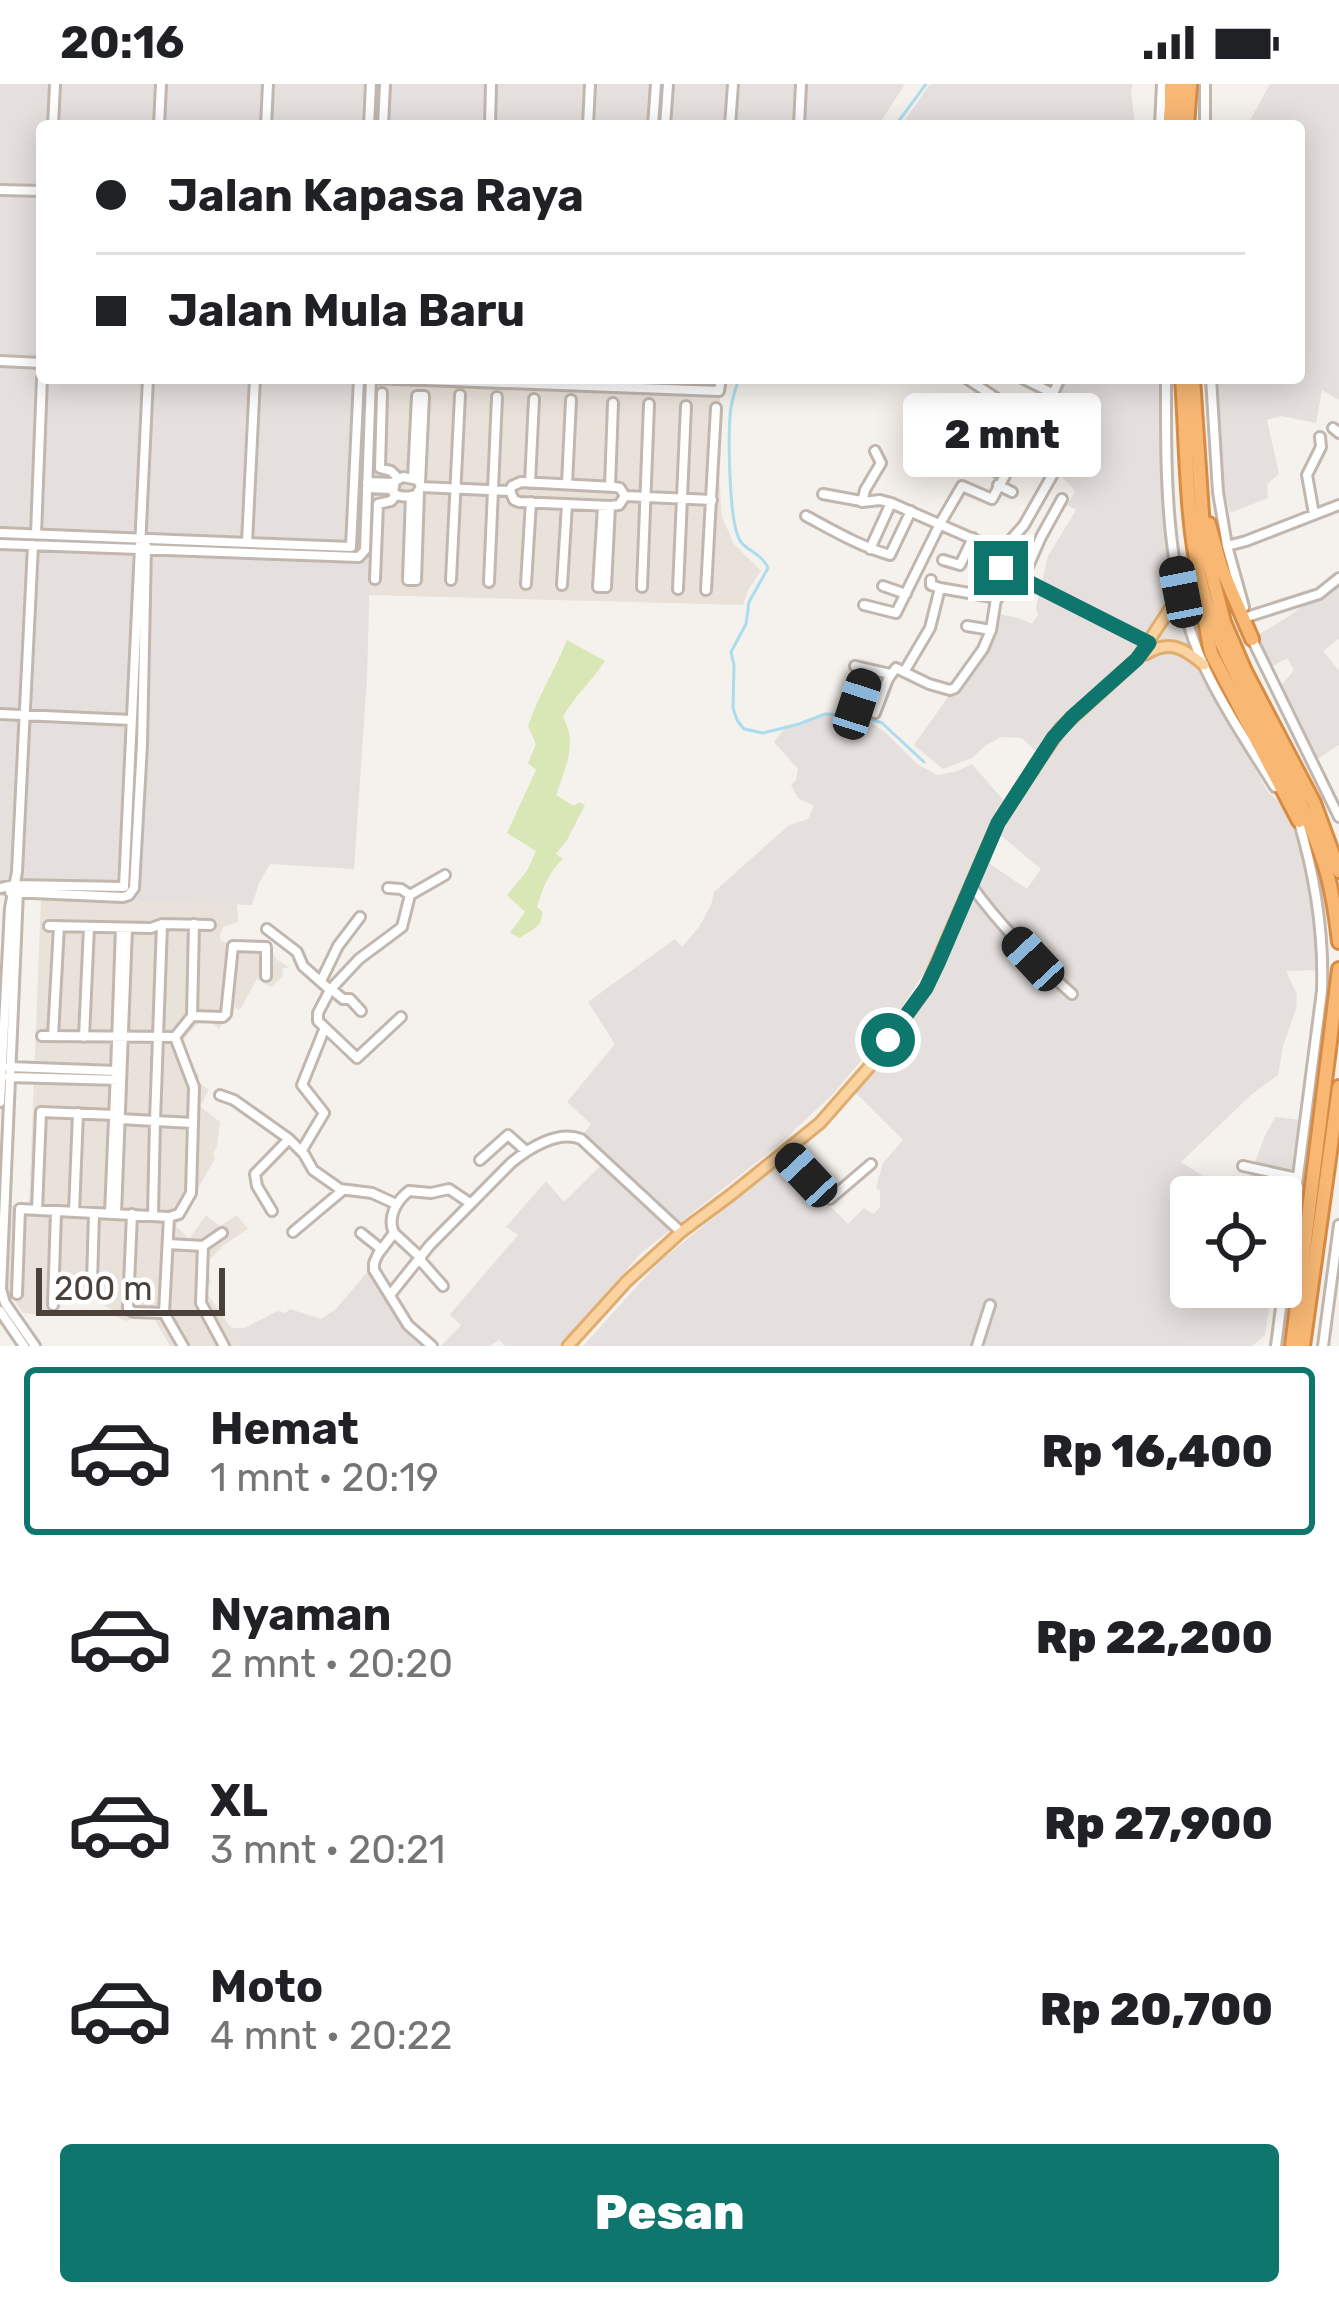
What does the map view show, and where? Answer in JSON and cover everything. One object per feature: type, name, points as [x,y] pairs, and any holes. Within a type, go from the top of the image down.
[{"type":"highway","points":[[1166,84],[1177,120]]},
{"type":"highway","points":[[1180,120],[1185,84]]},
{"type":"highway","points":[[1182,384],[1191,516],[1211,653],[1299,821]]},
{"type":"highway","points":[[1193,384],[1204,544],[1224,622],[1313,803],[1339,871]]},
{"type":"highway","points":[[1197,452],[1214,546],[1252,639]]},
{"type":"highway","points":[[1198,569],[1223,646],[1304,808],[1325,864],[1339,942]]},
{"type":"highway","points":[[1292,1346],[1339,969]]},
{"type":"highway","points":[[1304,1346],[1339,1087]]},
{"type":"main road","points":[[1137,659],[1181,592]]},
{"type":"main road","points":[[568,1346],[627,1281],[681,1232],[845,1097],[906,1016],[938,963],[998,823],[1072,717],[1153,649],[1168,645],[1187,651],[1204,665]]},
{"type":"street","points":[[53,120],[55,84]]},
{"type":"street","points":[[159,120],[160,84]]},
{"type":"street","points":[[266,120],[268,84]]},
{"type":"street","points":[[369,120],[371,84]]},
{"type":"street","points":[[383,120],[385,84]]},
{"type":"street","points":[[490,120],[491,84]]},
{"type":"street","points":[[588,120],[590,84]]},
{"type":"street","points":[[653,120],[656,84]]},
{"type":"street","points":[[665,120],[668,84]]},
{"type":"street","points":[[730,120],[733,84]]},
{"type":"street","points":[[799,120],[801,84]]},
{"type":"street","points":[[1161,120],[1166,84]]},
{"type":"street","points":[[1205,84],[1205,120]]},
{"type":"street","points":[[0,190],[36,191]]},
{"type":"street","points":[[0,361],[36,363]]},
{"type":"street","points":[[36,534],[42,384]]},
{"type":"street","points":[[0,888],[134,888],[142,744],[148,384]]},
{"type":"street","points":[[247,543],[255,384]]},
{"type":"street","points":[[351,546],[359,384]]},
{"type":"street","points":[[363,554],[371,384]]},
{"type":"street","points":[[658,384],[718,391],[720,384]]},
{"type":"street","points":[[975,384],[1042,419]]},
{"type":"street","points":[[1034,384],[1052,393]]},
{"type":"street","points":[[875,712],[896,668],[953,690],[983,648],[1006,553],[1053,474],[1045,463],[1053,436],[1042,419],[1057,384]]},
{"type":"street","points":[[1166,384],[1171,522],[1181,592],[1204,665],[1227,710],[1299,821],[1320,913],[1322,991],[1297,1176]]},
{"type":"street","points":[[1211,384],[1226,546],[1252,639],[1339,818]]},
{"type":"street","points":[[375,579],[378,504],[392,501],[395,486],[391,471],[380,468],[382,393]]},
{"type":"street","points":[[452,580],[460,395]]},
{"type":"street","points":[[417,487],[416,580],[408,580],[417,487],[424,396],[417,396],[417,487]]},
{"type":"street","points":[[489,582],[497,397]]},
{"type":"street","points":[[530,483],[534,399]]},
{"type":"street","points":[[567,484],[571,400]]},
{"type":"street","points":[[610,486],[613,403]]},
{"type":"street","points":[[642,587],[649,404]]},
{"type":"street","points":[[678,589],[686,406]]},
{"type":"street","points":[[706,590],[716,408]]},
{"type":"street","points":[[864,605],[895,614],[957,483],[991,499],[1011,465],[1031,414]]},
{"type":"street","points":[[1314,514],[1307,475],[1321,447],[1321,436]]},
{"type":"street","points":[[861,501],[880,465],[874,451]]},
{"type":"street","points":[[974,460],[1004,475]]},
{"type":"street","points":[[510,491],[516,483],[567,484],[620,488],[625,496]]},
{"type":"street","points":[[367,485],[510,491]]},
{"type":"street","points":[[998,485],[1012,492]]},
{"type":"street","points":[[395,486],[417,487]]},
{"type":"street","points":[[510,491],[514,500],[607,506],[619,505],[625,496]]},
{"type":"street","points":[[823,494],[891,503],[1006,553]]},
{"type":"street","points":[[625,496],[712,500]]},
{"type":"street","points":[[1023,578],[1062,499]]},
{"type":"street","points":[[526,584],[531,502]]},
{"type":"street","points":[[871,549],[891,503]]},
{"type":"street","points":[[562,585],[567,504]]},
{"type":"street","points":[[1226,546],[1339,505]]},
{"type":"street","points":[[607,506],[606,587],[598,587],[607,506]]},
{"type":"street","points":[[806,516],[858,545],[890,554],[911,511]]},
{"type":"street","points":[[0,532],[351,546],[363,554]]},
{"type":"street","points":[[943,560],[960,565],[973,538]]},
{"type":"street","points":[[0,544],[329,557],[363,554]]},
{"type":"street","points":[[33,545],[6,1072],[1,1289],[5,1303],[35,1346]]},
{"type":"street","points":[[127,891],[142,549]]},
{"type":"street","points":[[1001,568],[1149,643]]},
{"type":"street","points":[[1247,617],[1318,594],[1339,578]]},
{"type":"street","points":[[931,580],[932,586],[998,598]]},
{"type":"street","points":[[883,586],[906,594]]},
{"type":"street","points":[[904,672],[930,628],[940,588]]},
{"type":"street","points":[[967,626],[991,630]]},
{"type":"street","points":[[855,666],[890,674]]},
{"type":"street","points":[[857,704],[868,670]]},
{"type":"street","points":[[0,714],[131,720]]},
{"type":"street","points":[[401,1017],[357,1058],[324,1030],[318,1012],[330,990],[358,959],[401,928],[410,895],[445,874]]},
{"type":"street","points":[[971,885],[993,917],[1072,994]]},
{"type":"street","points":[[388,888],[410,895]]},
{"type":"street","points":[[321,981],[360,916]]},
{"type":"street","points":[[153,1215],[162,924]]},
{"type":"street","points":[[176,1037],[192,1016],[194,924]]},
{"type":"street","points":[[176,1037],[48,1036],[54,926],[210,925]]},
{"type":"street","points":[[84,1036],[88,927]]},
{"type":"street","points":[[113,1214],[124,928]]},
{"type":"street","points":[[267,929],[297,952],[303,966],[330,990],[350,998],[361,1011]]},
{"type":"street","points":[[192,1016],[226,1014],[235,945],[266,947],[266,976]]},
{"type":"street","points":[[302,1150],[324,1113],[302,1085],[324,1030]]},
{"type":"street","points":[[16,1294],[20,1209],[179,1214],[190,1193],[194,1087],[176,1037]]},
{"type":"street","points":[[6,1072],[119,1076]]},
{"type":"street","points":[[0,1102],[6,1072]]},
{"type":"street","points":[[220,1096],[234,1100],[289,1139],[313,1170],[343,1190],[372,1193],[397,1203]]},
{"type":"street","points":[[38,1210],[41,1112],[193,1124]]},
{"type":"street","points":[[74,1212],[78,1113]]},
{"type":"street","points":[[480,1160],[508,1135],[526,1151]]},
{"type":"street","points":[[390,1295],[470,1203],[526,1151],[565,1136],[576,1136],[681,1232]]},
{"type":"street","points":[[272,1210],[256,1186],[255,1174],[289,1139]]},
{"type":"street","points":[[784,1151],[830,1199],[871,1164]]},
{"type":"street","points":[[1243,1166],[1288,1176]]},
{"type":"street","points":[[443,1286],[394,1233],[391,1224],[397,1203],[410,1191],[446,1189],[470,1203]]},
{"type":"street","points":[[293,1232],[343,1190]]},
{"type":"street","points":[[53,1306],[56,1211]]},
{"type":"street","points":[[92,1283],[94,1213]]},
{"type":"street","points":[[132,1214],[128,1308],[164,1313]]},
{"type":"street","points":[[170,1216],[164,1313],[183,1346]]},
{"type":"street","points":[[1323,1346],[1339,1225]]},
{"type":"street","points":[[168,1244],[203,1246],[222,1233]]},
{"type":"street","points":[[361,1233],[381,1249]]},
{"type":"street","points":[[394,1233],[373,1267],[408,1325],[433,1346]]},
{"type":"street","points":[[203,1246],[201,1303],[224,1346]]},
{"type":"street","points":[[977,1346],[989,1305]]},
{"type":"street","points":[[1276,1346],[1281,1308]]},
{"type":"street","points":[[0,1311],[24,1346]]},
{"type":"shaded area","points":[[0,84],[905,84],[882,120],[36,120],[36,384],[375,384],[367,678],[354,869],[270,864],[252,905],[0,896]]},
{"type":"shaded area","points":[[930,84],[1133,84],[1134,120],[905,120]]},
{"type":"shaded area","points":[[1270,84],[1339,84],[1339,400],[1322,390],[1316,423],[1281,416],[1267,420],[1279,474],[1267,484],[1268,498],[1230,513],[1219,470],[1216,384],[1305,384],[1305,120],[1250,120]]},
{"type":"shaded area","points":[[374,384],[720,399],[722,517],[734,544],[761,571],[743,605],[367,595]]},
{"type":"shaded area","points":[[375,384],[725,384],[720,399]]},
{"type":"shaded area","points":[[1062,384],[1161,384],[1162,493],[1170,579],[1196,663],[1304,848],[1317,923],[1318,970],[1286,971],[1297,994],[1296,1009],[1278,1075],[1181,1162],[1203,1176],[1170,1176],[1170,1308],[1269,1308],[1265,1335],[1252,1346],[583,1346],[658,1263],[784,1160],[848,1224],[864,1208],[874,1214],[880,1207],[876,1188],[883,1163],[903,1140],[855,1092],[920,1005],[959,932],[987,862],[1027,889],[1041,869],[999,834],[1043,758],[1022,738],[1001,737],[972,758],[943,769],[914,745],[983,648],[998,614],[1032,624],[1038,615],[1048,556],[1076,510],[1067,505],[1075,491],[1052,466],[1064,448]]},
{"type":"shaded area","points":[[1339,578],[1339,639],[1323,651],[1339,671],[1339,745],[1316,760],[1279,688],[1294,670],[1287,658],[1270,668],[1256,636]]},
{"type":"shaded area","points":[[825,714],[868,721],[917,764],[937,775],[972,764],[1005,802],[926,970],[887,1030],[832,1095],[775,1148],[641,1253],[561,1346],[505,1346],[499,1340],[490,1346],[441,1346],[461,1325],[451,1313],[518,1235],[506,1227],[546,1181],[564,1202],[607,1159],[582,1136],[591,1124],[567,1102],[615,1044],[588,1002],[675,939],[682,947],[699,927],[714,892],[789,825],[808,819],[814,806],[798,798],[791,785],[798,769],[774,742],[786,727]]},
{"type":"shaded area","points":[[41,898],[237,904],[238,922],[223,927],[221,941],[254,939],[269,945],[276,959],[289,967],[282,969],[283,976],[271,987],[257,979],[240,1010],[232,1006],[219,1029],[202,1019],[181,1042],[198,1081],[209,1090],[200,1106],[220,1122],[215,1159],[176,1226],[189,1239],[206,1215],[220,1226],[237,1215],[248,1229],[206,1263],[211,1282],[205,1291],[242,1343],[238,1346],[170,1346],[153,1317],[135,1316],[127,1321],[117,1317],[91,1299],[88,1289],[62,1290],[61,1306],[51,1316],[23,1313],[7,1290],[10,1205],[29,1205]]},
{"type":"shaded area","points":[[1275,1117],[1301,1120],[1292,1176],[1250,1176]]},
{"type":"shaded area","points":[[368,1271],[422,1346],[238,1346],[241,1342],[230,1328],[245,1328],[290,1309],[321,1319],[336,1309]]},
{"type":"green space","points":[[567,640],[605,661],[563,717],[570,746],[556,795],[574,806],[585,805],[556,854],[563,859],[541,894],[537,907],[542,911],[541,921],[520,938],[510,933],[525,912],[507,895],[536,851],[507,833],[536,770],[528,763],[536,744],[528,726]]},
{"type":"waterway","points":[[899,120],[926,84]]},
{"type":"waterway","points":[[737,384],[730,418],[734,517],[741,542],[768,568],[749,602],[746,624],[731,652],[737,720],[744,729],[763,733],[825,714],[862,716],[882,723],[924,762]]},
{"type":"waterway","points":[[0,539],[130,544]]},
{"type":"route","points":[[888,1040],[926,988],[998,823],[1053,738],[1149,643],[1001,568]]}]
